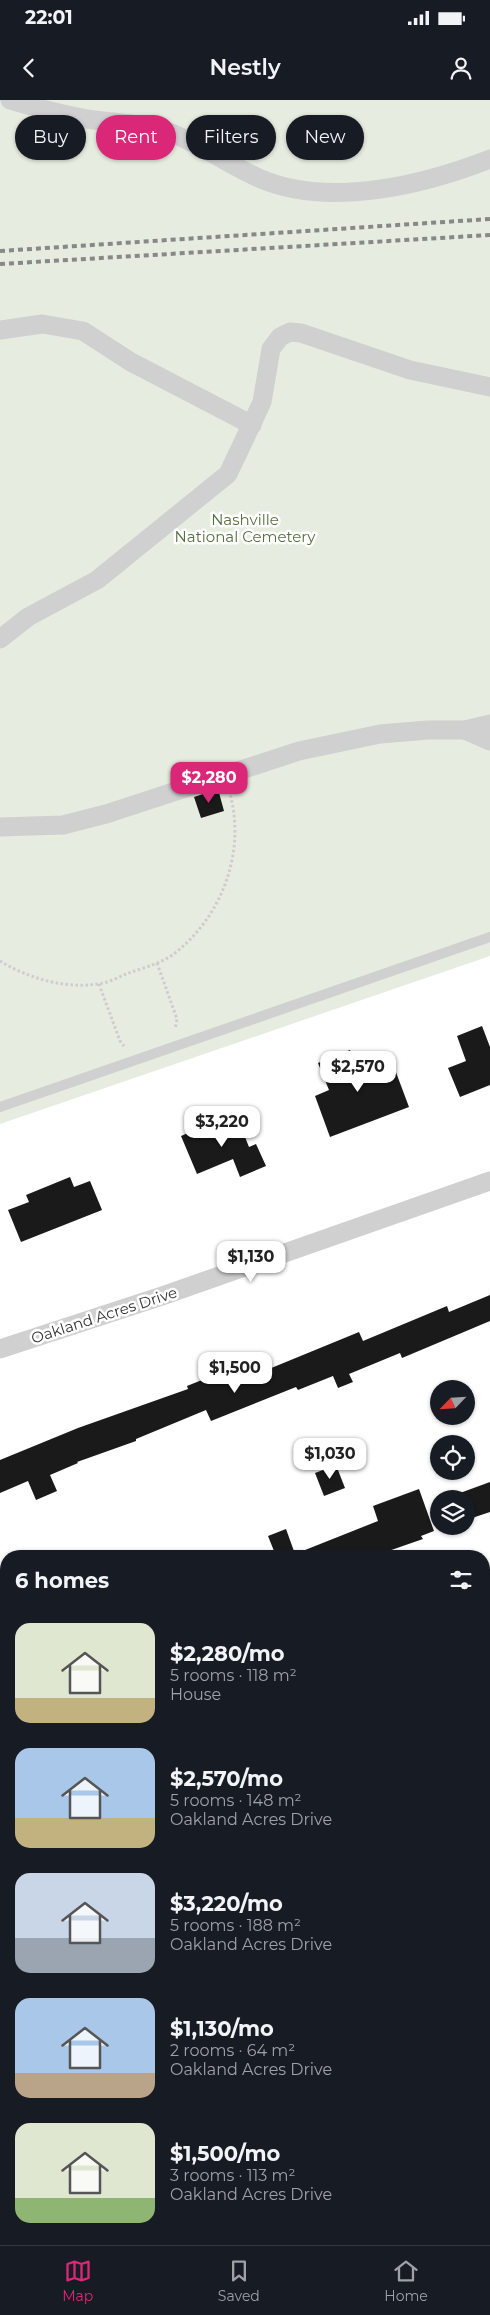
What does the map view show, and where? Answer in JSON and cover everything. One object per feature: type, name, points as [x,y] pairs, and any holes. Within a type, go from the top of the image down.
[{"type":"street","points":[[10,100],[43,110],[137,124],[165,131],[213,152],[260,178],[286,187],[317,191],[353,192],[392,187],[436,177],[490,159]]},
{"type":"street","points":[[0,330],[42,324],[83,330],[131,362],[252,425]]},
{"type":"street","points":[[0,639],[28,617],[97,580],[228,474],[262,402],[271,349],[280,337],[290,332],[301,333],[410,370],[490,386]]},
{"type":"street","points":[[0,826],[63,825],[106,814],[300,751],[380,734],[428,730],[465,730],[490,724]]},
{"type":"street","points":[[465,730],[490,742]]},
{"type":"street","name":"Oakland Acres Drive","points":[[0,1349],[162,1296],[490,1181]]},
{"type":"lane","points":[[0,1107],[490,937]]},
{"type":"path","points":[[0,961],[24,974],[40,979],[65,984],[99,984],[157,963],[174,954],[201,926],[226,885],[232,864],[236,840],[232,800],[225,775]]},
{"type":"path","points":[[157,963],[177,1018],[175,1029]]},
{"type":"path","points":[[99,984],[120,1041],[124,1046]]},
{"type":"green space","name":"Nashville National Cemetery","points":[[0,100],[490,100],[490,956],[0,1124]]},
{"type":"building","points":[[218,789],[224,811],[201,818],[194,797]]},
{"type":"building","points":[[482,1026],[490,1047],[490,1085],[460,1097],[448,1068],[466,1061],[457,1036]]},
{"type":"building","points":[[350,1050],[355,1064],[377,1056],[383,1071],[394,1067],[409,1107],[330,1137],[315,1096],[329,1090],[318,1063]]},
{"type":"building","points":[[225,1117],[229,1126],[239,1122],[249,1147],[256,1144],[266,1166],[240,1177],[233,1159],[197,1174],[181,1136]]},
{"type":"building","points":[[70,1177],[74,1187],[90,1181],[102,1210],[21,1242],[8,1210],[29,1202],[26,1195]]},
{"type":"building","points":[[490,1295],[490,1321],[402,1358],[400,1353],[349,1374],[353,1382],[338,1388],[333,1376],[298,1390],[296,1387],[211,1421],[206,1410],[136,1439],[136,1441],[77,1462],[50,1475],[57,1491],[36,1500],[28,1481],[0,1493],[0,1460],[78,1428],[188,1389],[187,1386],[259,1357],[264,1371],[359,1332],[363,1341],[447,1306],[449,1312]]},
{"type":"building","points":[[336,1465],[345,1488],[324,1496],[315,1473]]},
{"type":"building","points":[[490,1482],[490,1512],[475,1517],[475,1490],[468,1490]]},
{"type":"building","points":[[419,1489],[430,1520],[430,1533],[421,1536],[423,1539],[391,1550],[305,1550],[378,1521],[373,1506]]},
{"type":"building","points":[[286,1529],[294,1550],[274,1550],[268,1536]]},
{"type":"railway","points":[[0,251],[490,219]]},
{"type":"railway","points":[[0,264],[490,235]]}]
